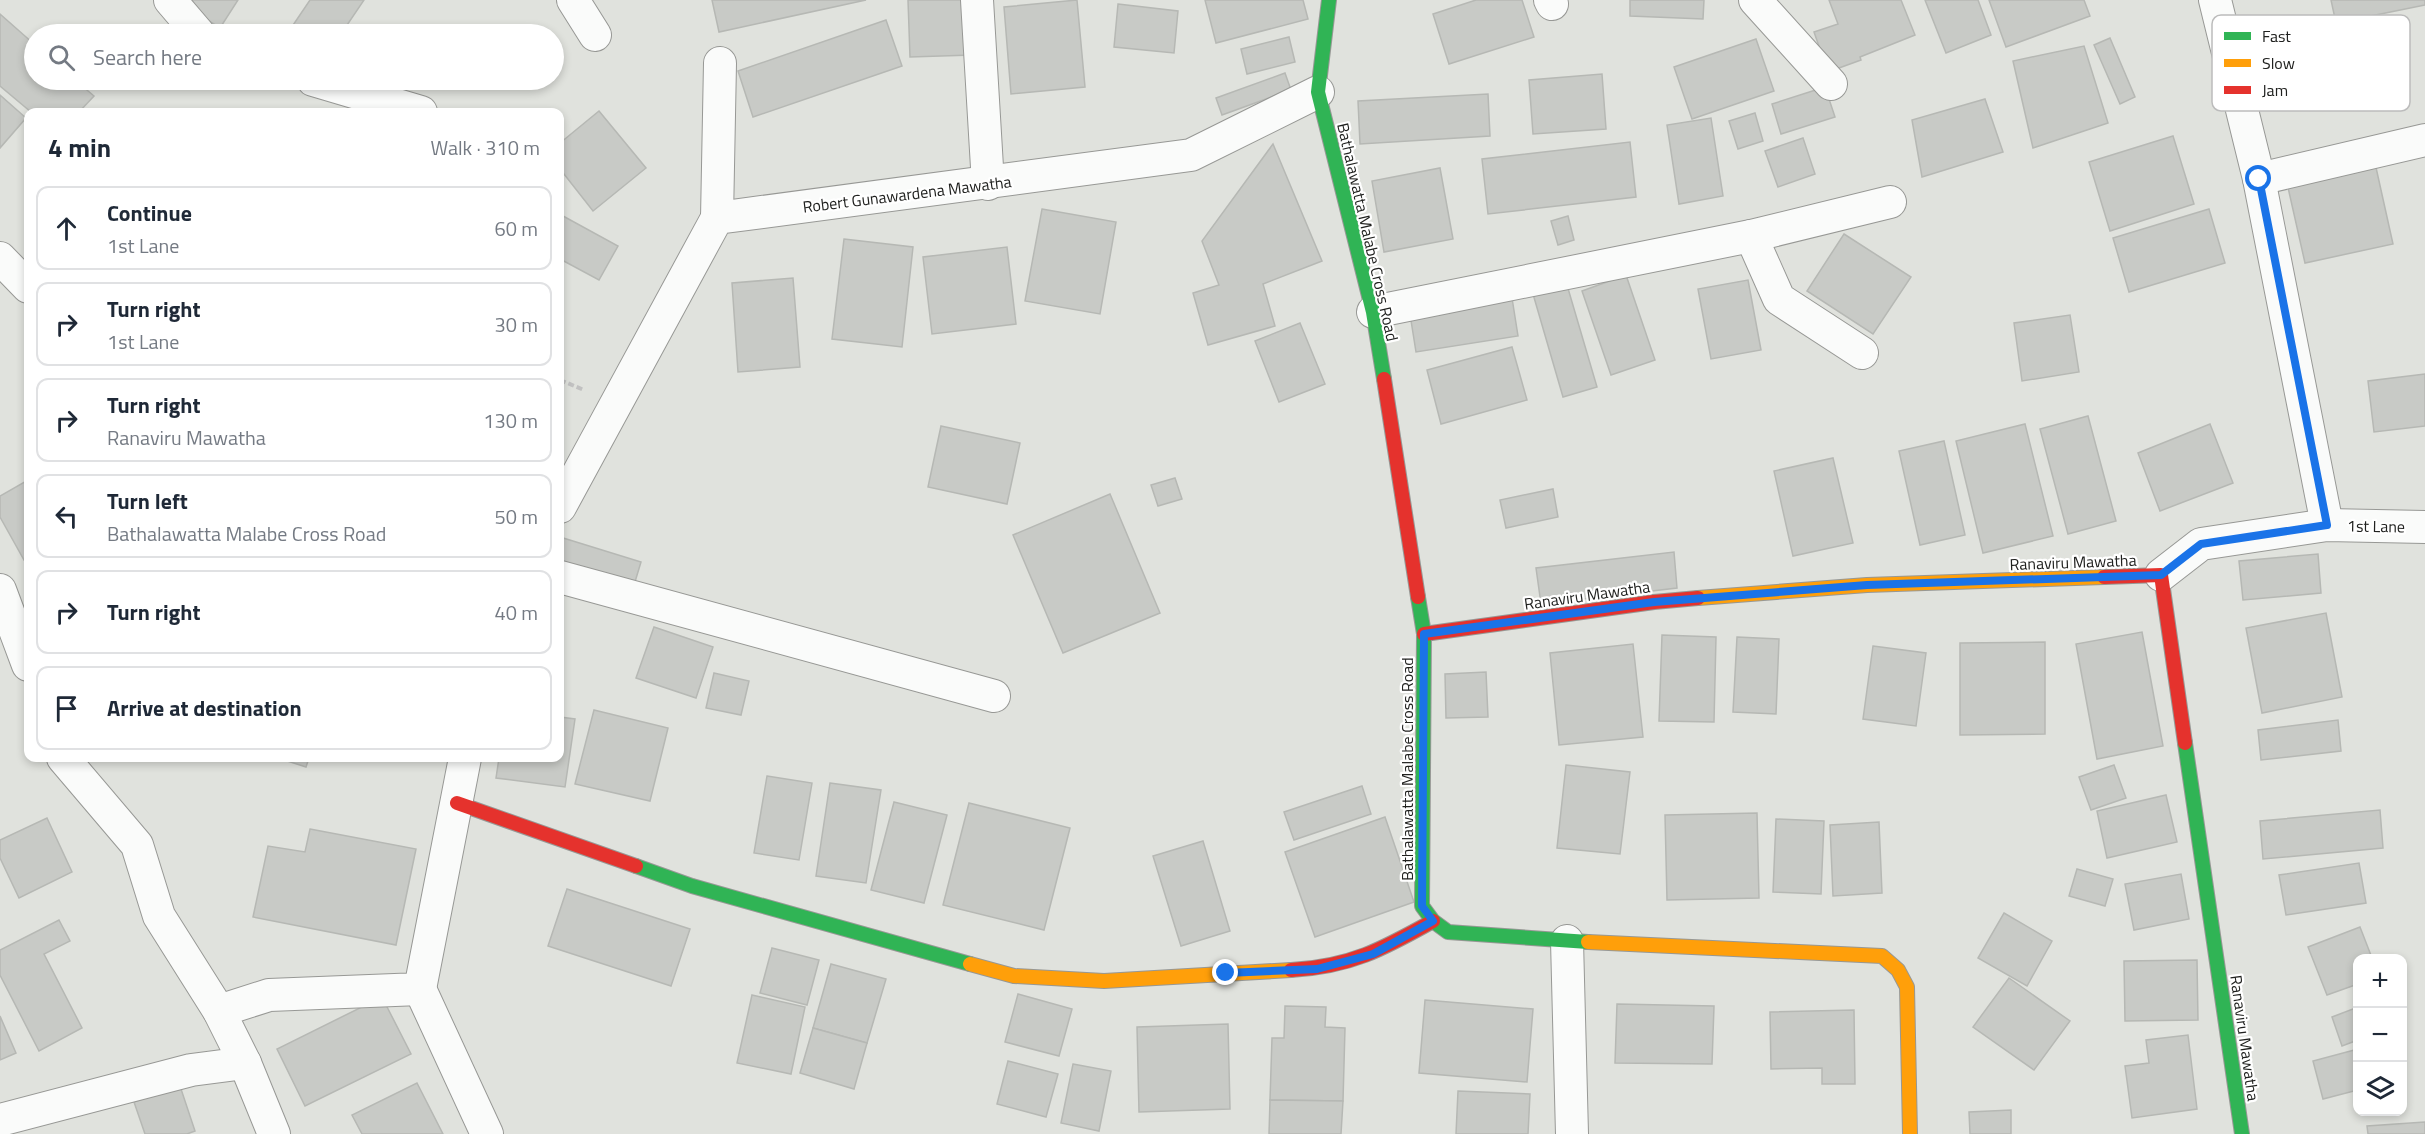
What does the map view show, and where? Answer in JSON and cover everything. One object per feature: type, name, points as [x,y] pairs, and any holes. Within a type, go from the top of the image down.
[{"type":"street","points":[[170,0],[191,24]]},
{"type":"street","points":[[573,0],[595,35]]},
{"type":"street","points":[[977,0],[988,184]]},
{"type":"street","points":[[1318,92],[1329,0]]},
{"type":"street","points":[[1755,0],[1831,84]]},
{"type":"street","points":[[564,500],[717,218],[720,63]]},
{"type":"street","points":[[347,90],[408,108]]},
{"type":"street","name":"Robert Gunawardena Mawatha","points":[[717,218],[988,184],[1191,155],[1318,92]]},
{"type":"street","name":"Bathalawatta Malabe Cross Road","points":[[1318,92],[1373,312],[1424,634],[1422,906],[1433,921]]},
{"type":"street","name":"1st Lane","points":[[2243,111],[2259,179],[2327,525]]},
{"type":"street","points":[[2259,179],[2425,140]]},
{"type":"street","points":[[1373,312],[1751,236],[1890,202]]},
{"type":"street","points":[[1751,236],[1779,299],[1862,353]]},
{"type":"street","points":[[0,258],[24,283]]},
{"type":"street","name":"1st Lane","points":[[2161,575],[2201,544],[2327,525],[2425,527]]},
{"type":"street","name":"Ranaviru Mawatha","points":[[1424,634],[1654,602],[1867,585],[2161,575],[2242,1134]]},
{"type":"street","points":[[564,578],[994,696]]},
{"type":"street","points":[[0,590],[24,655]]},
{"type":"street","points":[[66,762],[137,845],[159,916],[219,1011],[245,1063],[274,1134]]},
{"type":"street","points":[[464,762],[420,989],[487,1134]]},
{"type":"street","points":[[457,803],[692,886],[1014,976],[1104,981],[1317,969],[1373,954],[1433,921],[1448,932],[1567,941],[1882,956],[1898,970],[1907,987],[1910,1134]]},
{"type":"street","points":[[1567,941],[1572,1134]]},
{"type":"street","points":[[219,1011],[269,995],[420,989]]},
{"type":"street","points":[[0,1120],[190,1070],[245,1063]]},
{"type":"building","points":[[184,0],[238,0],[223,24],[214,24],[181,3]]},
{"type":"building","points":[[310,0],[364,0],[348,24],[294,24]]},
{"type":"building","points":[[712,0],[866,0],[719,32]]},
{"type":"building","points":[[908,0],[970,0],[972,55],[910,57]]},
{"type":"building","points":[[1077,0],[1085,87],[1011,94],[1004,7]]},
{"type":"building","points":[[1205,0],[1303,0],[1308,19],[1216,43]]},
{"type":"building","points":[[1476,0],[1522,0],[1534,37],[1449,64],[1433,14]]},
{"type":"building","points":[[1630,0],[1704,0],[1703,19],[1630,16]]},
{"type":"building","points":[[1829,0],[1901,0],[1915,35],[1860,57],[1861,60],[1828,72],[1814,32],[1838,24]]},
{"type":"building","points":[[1925,0],[1978,0],[1991,35],[1946,53]]},
{"type":"building","points":[[1989,0],[2084,0],[2090,16],[2006,47]]},
{"type":"building","points":[[2331,0],[2425,0],[2425,5],[2376,15],[2334,15]]},
{"type":"building","points":[[1118,4],[1178,11],[1174,53],[1114,47]]},
{"type":"building","points":[[0,14],[24,35],[24,90],[87,90],[94,96],[83,108],[26,108],[0,86]]},
{"type":"building","points":[[886,20],[902,66],[753,117],[738,71]]},
{"type":"building","points":[[1289,37],[1295,62],[1247,74],[1241,49]]},
{"type":"building","points":[[2110,38],[2135,97],[2120,104],[2094,45]]},
{"type":"building","points":[[1756,39],[1774,91],[1692,119],[1674,67]]},
{"type":"building","points":[[2084,46],[2108,123],[2033,148],[2013,61]]},
{"type":"building","points":[[1285,73],[1291,90],[1222,115],[1216,98]]},
{"type":"building","points":[[1602,74],[1606,129],[1533,134],[1529,80]]},
{"type":"building","points":[[1825,87],[1835,117],[1781,134],[1772,104]]},
{"type":"building","points":[[1488,94],[1490,136],[1360,144],[1358,101]]},
{"type":"building","points":[[0,95],[24,116],[24,120],[0,148]]},
{"type":"building","points":[[1985,99],[2003,152],[1922,177],[1912,120]]},
{"type":"building","points":[[599,111],[646,168],[593,211],[564,174],[564,140]]},
{"type":"building","points":[[1755,113],[1763,141],[1738,149],[1729,121]]},
{"type":"building","points":[[1711,118],[1723,196],[1679,204],[1667,125]]},
{"type":"building","points":[[2173,136],[2194,204],[2110,231],[2089,162]]},
{"type":"building","points":[[1803,138],[1815,174],[1778,187],[1765,151]]},
{"type":"building","points":[[1630,142],[1636,197],[1488,214],[1482,159]]},
{"type":"building","points":[[1273,144],[1322,261],[1263,284],[1275,326],[1208,345],[1193,293],[1219,285],[1202,241]]},
{"type":"building","points":[[2375,163],[2393,244],[2305,263],[2287,183]]},
{"type":"building","points":[[1440,168],[1453,239],[1384,252],[1372,181]]},
{"type":"building","points":[[1042,209],[1116,222],[1100,314],[1025,301]]},
{"type":"building","points":[[2209,209],[2225,263],[2129,292],[2113,238]]},
{"type":"building","points":[[1568,216],[1574,240],[1558,245],[1551,221]]},
{"type":"building","points":[[564,217],[618,246],[599,280],[564,261]]},
{"type":"building","points":[[1844,234],[1911,277],[1873,334],[1807,291]]},
{"type":"building","points":[[844,239],[913,247],[902,347],[832,339]]},
{"type":"building","points":[[1007,247],[1016,324],[932,334],[923,257]]},
{"type":"building","points":[[1626,275],[1655,360],[1611,375],[1582,291]]},
{"type":"building","points":[[793,278],[800,367],[738,372],[732,283]]},
{"type":"building","points":[[1748,280],[1761,350],[1711,359],[1698,289]]},
{"type":"building","points":[[1567,285],[1597,387],[1563,397],[1533,294]]},
{"type":"building","points":[[1512,298],[1518,336],[1416,352],[1410,314]]},
{"type":"building","points":[[2070,315],[2079,372],[2022,381],[2014,323]]},
{"type":"building","points":[[1300,323],[1325,384],[1279,402],[1255,341]]},
{"type":"building","points":[[1512,347],[1527,400],[1441,424],[1427,370]]},
{"type":"building","points":[[2425,374],[2425,426],[2374,432],[2368,381]]},
{"type":"building","points":[[2088,416],[2116,521],[2068,534],[2040,429]]},
{"type":"building","points":[[2025,424],[2053,536],[1983,553],[1956,441]]},
{"type":"building","points":[[2210,424],[2233,483],[2160,511],[2138,453]]},
{"type":"building","points":[[941,426],[1020,443],[1007,504],[928,487]]},
{"type":"building","points":[[1944,441],[1965,535],[1920,545],[1899,451]]},
{"type":"building","points":[[1833,458],[1853,543],[1793,556],[1774,471]]},
{"type":"building","points":[[1175,478],[1182,499],[1158,506],[1151,485]]},
{"type":"building","points":[[24,482],[24,560],[0,517],[0,496]]},
{"type":"building","points":[[1553,489],[1558,517],[1506,528],[1500,500]]},
{"type":"building","points":[[1110,494],[1160,613],[1063,653],[1013,535]]},
{"type":"building","points":[[564,538],[641,562],[631,595],[564,574]]},
{"type":"building","points":[[1674,552],[1677,588],[1541,604],[1536,568]]},
{"type":"building","points":[[2318,554],[2321,593],[2243,600],[2239,561]]},
{"type":"building","points":[[2326,613],[2342,697],[2262,713],[2246,628]]},
{"type":"building","points":[[654,627],[713,647],[696,698],[636,678]]},
{"type":"building","points":[[2142,632],[2163,746],[2097,759],[2076,644]]},
{"type":"building","points":[[1662,635],[1716,637],[1714,722],[1659,721]]},
{"type":"building","points":[[1737,637],[1779,639],[1776,714],[1733,712]]},
{"type":"building","points":[[2045,642],[2045,734],[1960,735],[1960,643]]},
{"type":"building","points":[[1633,644],[1643,737],[1559,745],[1550,653]]},
{"type":"building","points":[[1873,646],[1926,653],[1916,726],[1863,719]]},
{"type":"building","points":[[1486,672],[1488,717],[1446,718],[1445,674]]},
{"type":"building","points":[[714,673],[749,681],[741,715],[706,708]]},
{"type":"building","points":[[594,710],[668,728],[650,801],[575,784]]},
{"type":"building","points":[[564,718],[575,719],[565,787],[496,778],[498,762],[564,762]]},
{"type":"building","points":[[2338,720],[2341,751],[2261,760],[2258,730]]},
{"type":"building","points":[[290,762],[308,762],[306,767]]},
{"type":"building","points":[[1566,765],[1630,772],[1620,854],[1557,848]]},
{"type":"building","points":[[2114,765],[2126,798],[2091,810],[2079,777]]},
{"type":"building","points":[[767,776],[812,783],[799,860],[754,853]]},
{"type":"building","points":[[830,783],[881,790],[866,883],[816,876]]},
{"type":"building","points":[[1362,786],[1371,814],[1294,840],[1284,812]]},
{"type":"building","points":[[2166,795],[2177,842],[2107,858],[2097,811]]},
{"type":"building","points":[[894,802],[947,815],[924,903],[871,890]]},
{"type":"building","points":[[969,803],[1070,828],[1044,930],[943,905]]},
{"type":"building","points":[[2380,810],[2383,848],[2263,859],[2260,821]]},
{"type":"building","points":[[1757,813],[1759,898],[1667,900],[1665,815]]},
{"type":"building","points":[[1385,817],[1414,902],[1315,937],[1285,852]]},
{"type":"building","points":[[47,818],[72,872],[19,898],[0,858],[0,840]]},
{"type":"building","points":[[1776,819],[1824,821],[1821,894],[1773,892]]},
{"type":"building","points":[[1879,822],[1882,893],[1833,896],[1830,825]]},
{"type":"building","points":[[310,829],[416,849],[396,945],[253,917],[268,846],[305,852]]},
{"type":"building","points":[[1203,841],[1230,931],[1181,946],[1153,856]]},
{"type":"building","points":[[2359,863],[2366,903],[2286,915],[2279,875]]},
{"type":"building","points":[[2077,869],[2113,879],[2105,906],[2069,896]]},
{"type":"building","points":[[2181,874],[2189,919],[2134,930],[2125,884]]},
{"type":"building","points":[[567,889],[690,929],[671,986],[548,946]]},
{"type":"building","points":[[2004,913],[2052,941],[2027,986],[1978,958]]},
{"type":"building","points":[[59,920],[70,941],[44,954],[82,1028],[39,1051],[0,975],[0,950]]},
{"type":"building","points":[[2360,927],[2370,954],[2353,954],[2353,986],[2327,995],[2308,947]]},
{"type":"building","points":[[772,948],[819,960],[807,1005],[760,993]]},
{"type":"building","points":[[2197,960],[2198,1020],[2125,1021],[2124,961]]},
{"type":"building","points":[[831,964],[886,979],[867,1043],[813,1028]]},
{"type":"building","points":[[2009,978],[2070,1021],[2034,1070],[1973,1027]]},
{"type":"building","points":[[1018,994],[1072,1009],[1059,1056],[1005,1042]]},
{"type":"building","points":[[752,995],[805,1007],[791,1074],[737,1063]]},
{"type":"building","points":[[382,997],[411,1054],[305,1106],[277,1049]]},
{"type":"building","points":[[1425,1000],[1533,1009],[1527,1082],[1419,1073]]},
{"type":"building","points":[[1617,1004],[1714,1006],[1712,1064],[1615,1063]]},
{"type":"building","points":[[1285,1006],[1326,1007],[1325,1027],[1345,1028],[1343,1101],[1270,1100],[1272,1038],[1284,1038]]},
{"type":"building","points":[[2353,1009],[2353,1042],[2342,1046],[2332,1017]]},
{"type":"building","points":[[1854,1010],[1855,1084],[1822,1084],[1822,1068],[1771,1069],[1770,1012]]},
{"type":"building","points":[[0,1016],[16,1053],[0,1060]]},
{"type":"building","points":[[1228,1024],[1230,1109],[1139,1112],[1137,1027]]},
{"type":"building","points":[[813,1028],[867,1043],[854,1089],[800,1073]]},
{"type":"building","points":[[2188,1035],[2197,1109],[2132,1118],[2125,1066],[2149,1063],[2146,1040]]},
{"type":"building","points":[[2353,1050],[2353,1091],[2323,1099],[2313,1061]]},
{"type":"building","points":[[1008,1061],[1058,1074],[1046,1117],[997,1104]]},
{"type":"building","points":[[1073,1064],[1111,1071],[1099,1131],[1061,1123]]},
{"type":"building","points":[[417,1083],[443,1134],[362,1134],[352,1115]]},
{"type":"building","points":[[180,1086],[195,1131],[187,1134],[145,1134],[134,1102]]},
{"type":"building","points":[[1458,1091],[1530,1094],[1528,1134],[1456,1134]]},
{"type":"building","points":[[1270,1100],[1343,1101],[1341,1134],[1269,1134]]},
{"type":"building","points":[[2011,1110],[2011,1134],[1970,1134],[1969,1112]]},
{"type":"building","points":[[2425,1122],[2425,1134],[2368,1134],[2367,1126]]},
{"type":"traffic: fast","points":[[1329,0],[1318,92],[1373,312],[1384,379]]},
{"type":"traffic: fast","points":[[1418,597],[1424,634],[1422,906],[1433,921],[1448,932],[1588,942]]},
{"type":"traffic: fast","points":[[2185,743],[2242,1134]]},
{"type":"traffic: fast","points":[[636,866],[692,886],[970,964]]},
{"type":"traffic: slow","points":[[1698,598],[1867,585],[2104,577]]},
{"type":"traffic: slow","points":[[1588,942],[1882,956],[1898,970],[1907,987],[1910,1134]]},
{"type":"traffic: slow","points":[[970,964],[1014,976],[1104,981],[1291,970]]},
{"type":"traffic: jam","points":[[1384,379],[1418,597]]},
{"type":"traffic: jam","points":[[2104,577],[2161,575],[2185,743]]},
{"type":"traffic: jam","points":[[1424,634],[1698,598]]},
{"type":"traffic: jam","points":[[457,803],[636,866]]},
{"type":"traffic: jam","points":[[1291,970],[1349,961],[1382,948],[1433,921]]},
{"type":"route","points":[[1226,973],[1317,969],[1373,954],[1433,921],[1422,906],[1424,634],[1654,602],[1867,585],[2161,575],[2201,544],[2327,525],[2259,179]]}]
